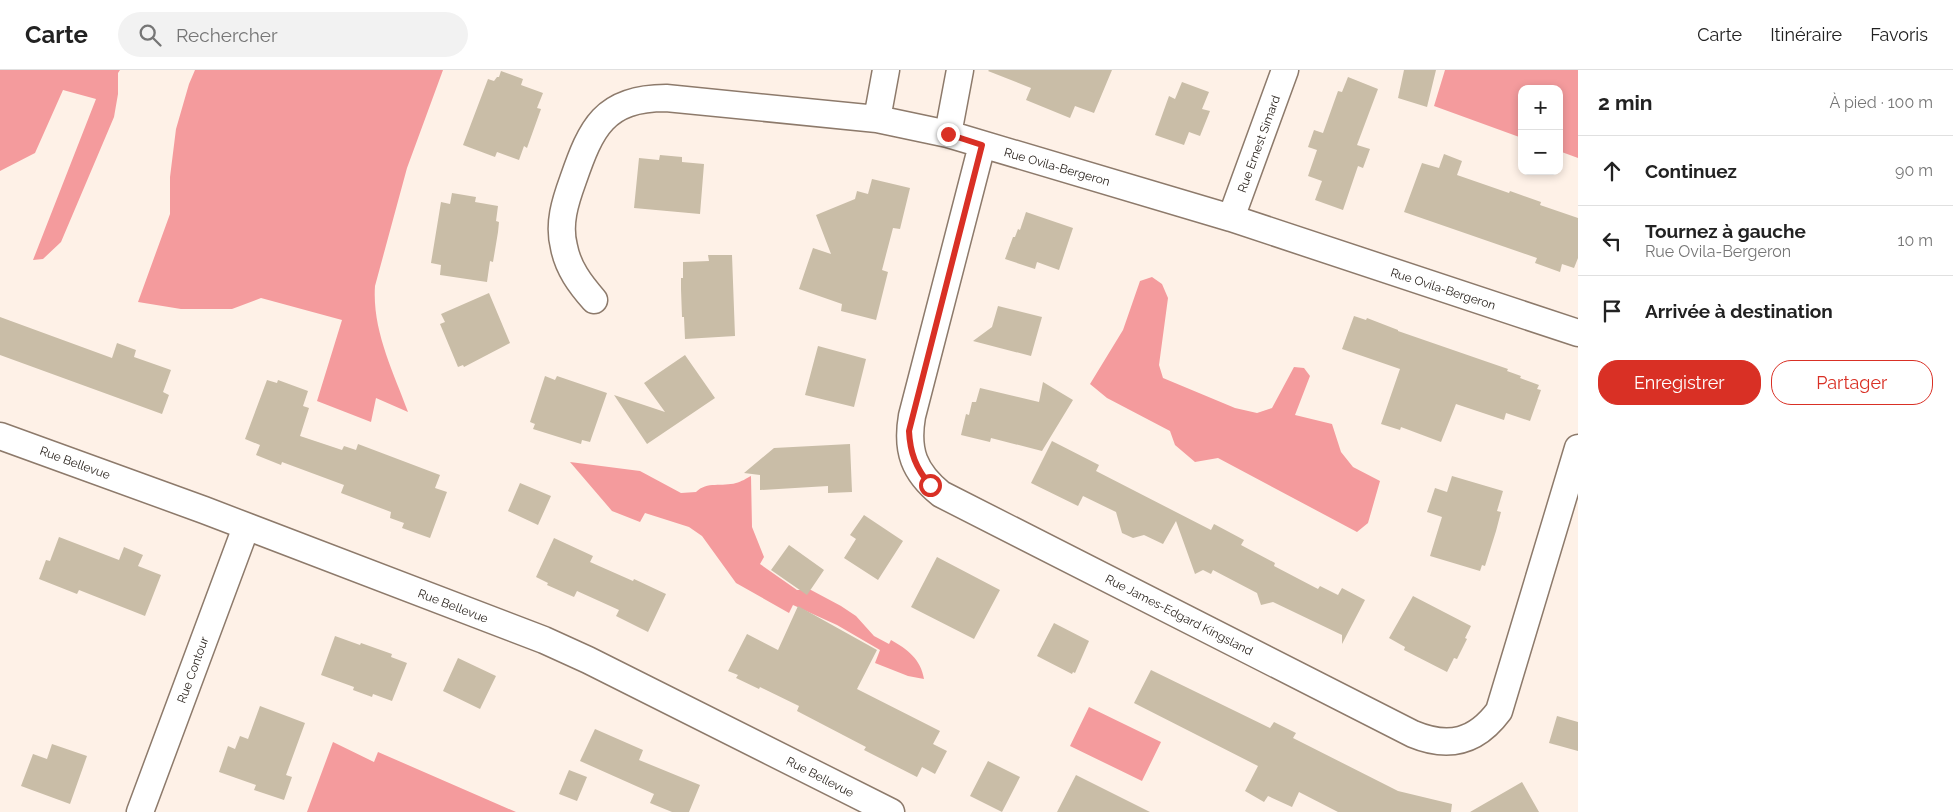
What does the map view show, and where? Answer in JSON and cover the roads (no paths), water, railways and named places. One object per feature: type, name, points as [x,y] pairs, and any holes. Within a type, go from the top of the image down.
[{"type":"street","points":[[877,119],[886,70]]},
{"type":"street","points":[[948,134],[960,70]]},
{"type":"street","name":"Rue Ernest Simard","points":[[1231,218],[1284,70]]},
{"type":"street","name":"Rue Ovila-Bergeron","points":[[594,300],[580,284],[570,266],[563,246],[563,212],[583,150],[591,134],[602,120],[616,109],[631,101],[666,98],[877,119],[948,134],[1231,218],[1578,333]]},
{"type":"street","name":"Rue James-Edgard Kingsland","points":[[982,145],[909,431],[913,460],[920,473],[941,494],[1396,725],[1428,740],[1445,742],[1461,740],[1476,734],[1489,724],[1499,711],[1578,448]]},
{"type":"street","name":"Rue Bellevue","points":[[0,436],[246,527],[565,650],[891,812]]},
{"type":"street","name":"Rue Contour","points":[[140,812],[246,527]]}]
